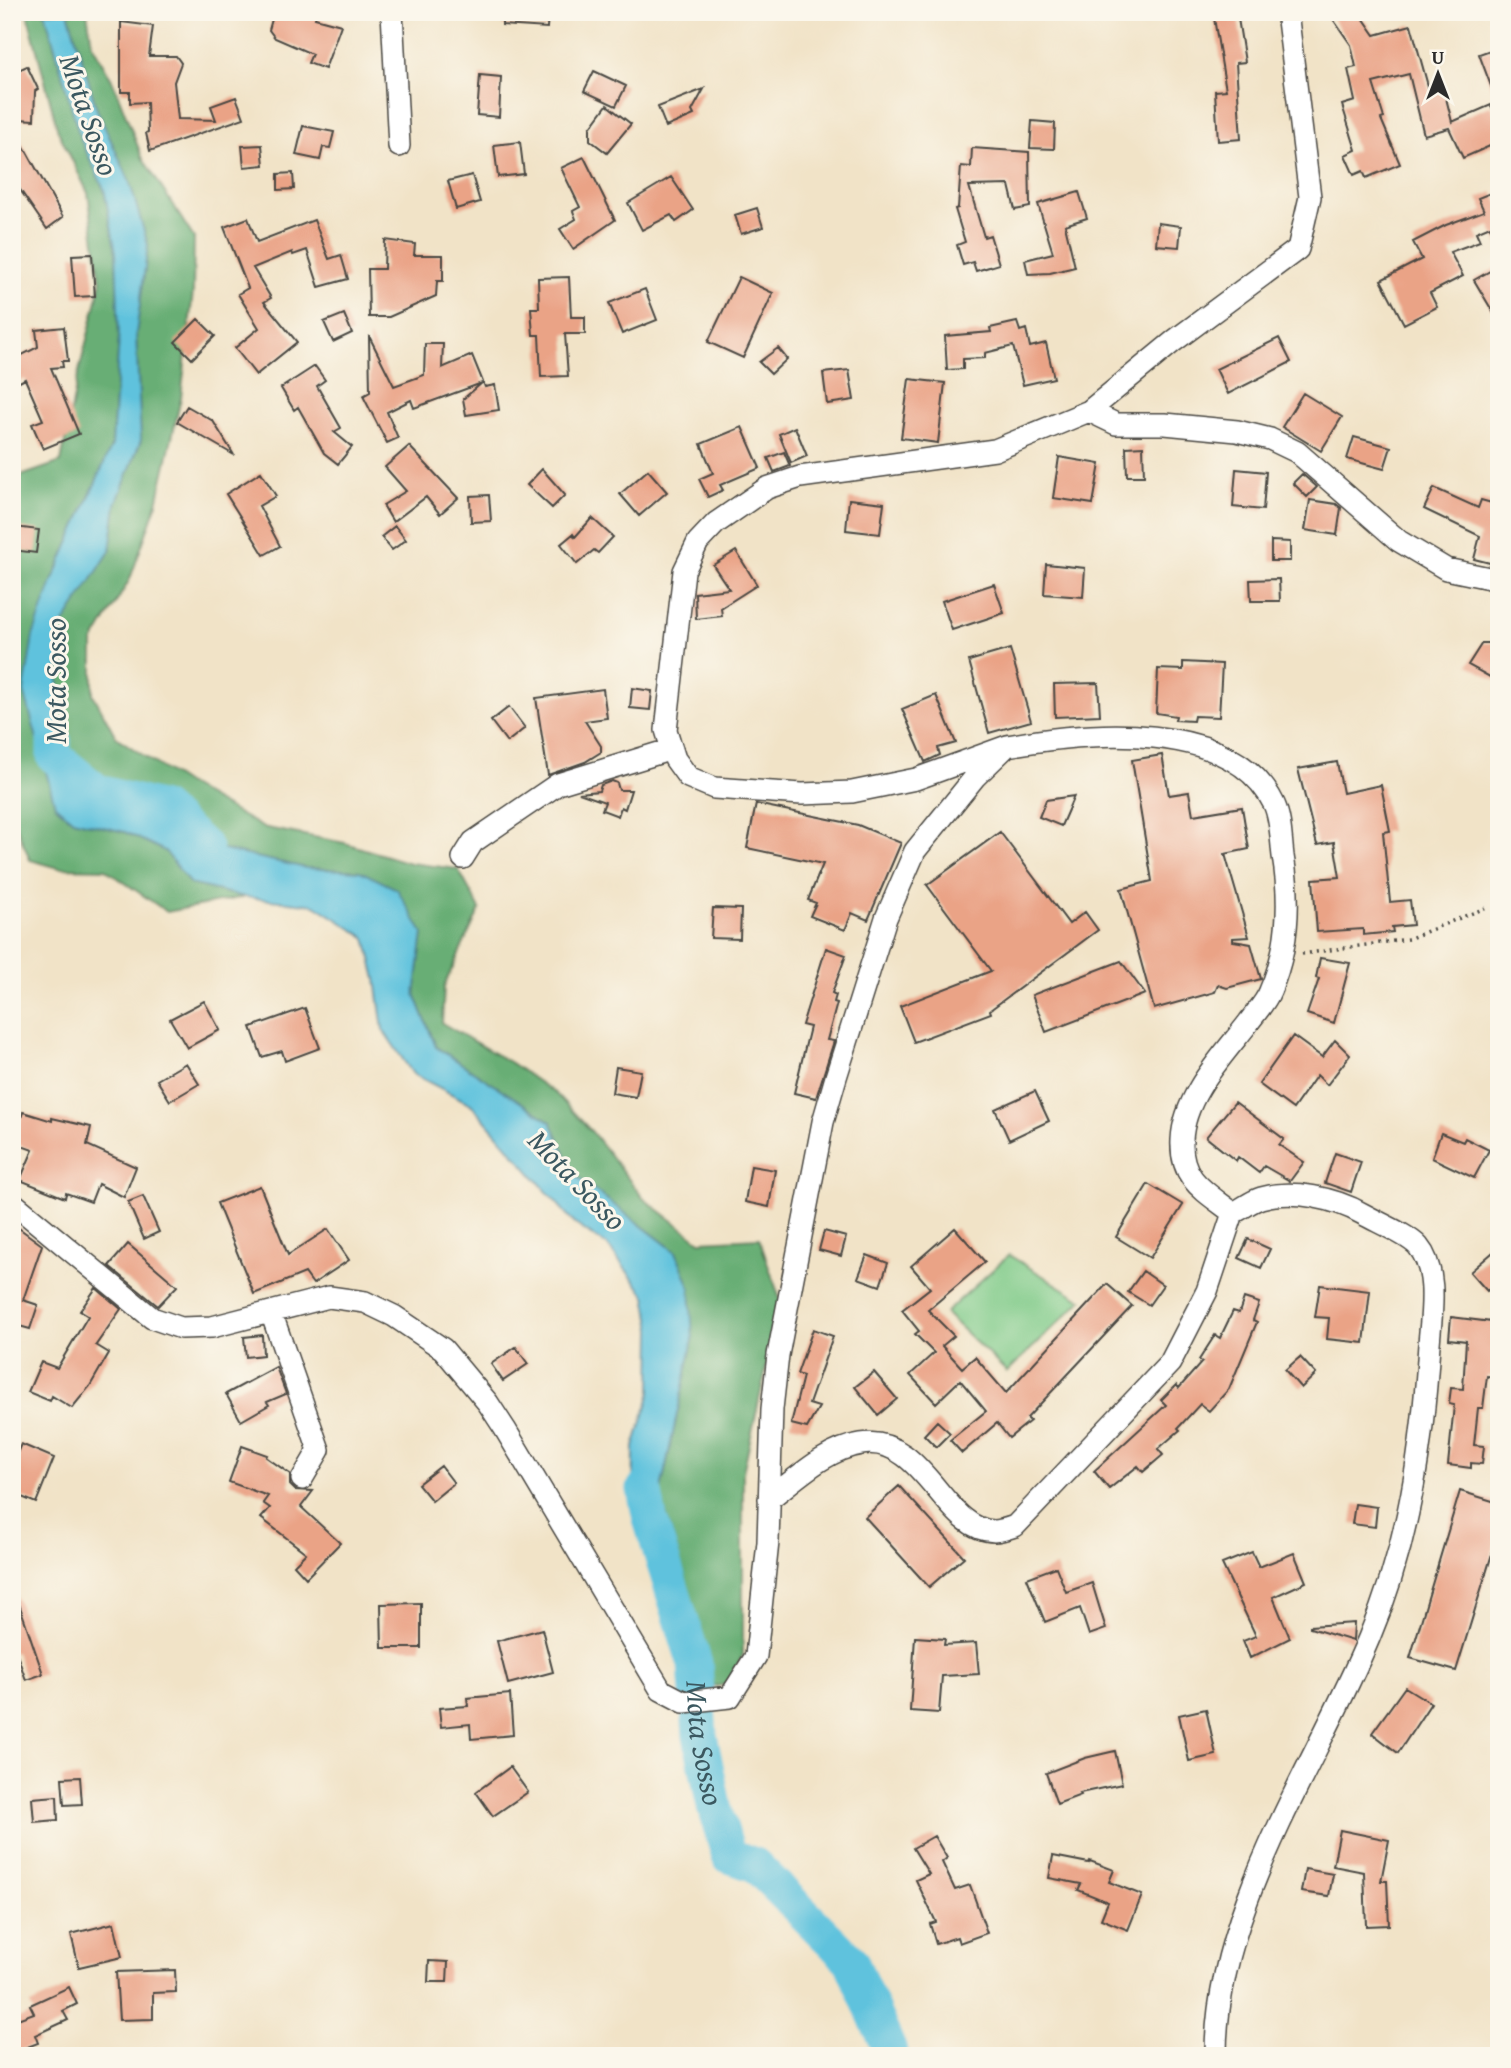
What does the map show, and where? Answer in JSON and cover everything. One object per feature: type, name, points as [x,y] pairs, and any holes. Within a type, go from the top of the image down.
[{"type":"street","points":[[392,12],[399,146]]},
{"type":"street","points":[[1233,1213],[1191,1180],[1182,1159],[1182,1137],[1188,1109],[1211,1071],[1269,995],[1283,956],[1290,904],[1276,807],[1265,788],[1235,759],[1190,744],[1125,735],[1061,736],[1007,746],[916,779],[852,792],[802,794],[714,788],[688,776],[675,759],[666,730],[684,571],[698,542],[716,523],[767,488],[800,477],[995,450],[1089,411],[1174,341],[1298,249],[1310,197],[1287,12]]},
{"type":"street","points":[[1089,411],[1116,424],[1164,424],[1237,431],[1270,439],[1297,452],[1399,541],[1446,569],[1499,580]]},
{"type":"street","points":[[12,1202],[152,1318],[181,1328],[202,1327],[330,1297],[365,1302],[394,1316],[443,1349],[488,1403],[505,1429],[661,1690],[684,1703],[730,1697],[756,1656],[768,1542],[778,1355],[822,1122],[886,918],[915,851],[975,777],[1007,746]]},
{"type":"street","points":[[463,858],[473,842],[558,784],[672,749]]},
{"type":"street","points":[[769,1499],[827,1457],[860,1444],[885,1444],[904,1454],[970,1523],[993,1531],[1015,1526],[1170,1363],[1207,1291],[1233,1213],[1259,1198],[1283,1195],[1323,1198],[1354,1209],[1417,1246],[1426,1262],[1432,1289],[1426,1384],[1414,1493],[1398,1559],[1369,1638],[1252,1890],[1224,1968],[1215,2017],[1216,2056]]},
{"type":"street","points":[[271,1312],[319,1450],[302,1479]]},
{"type":"path","points":[[1283,956],[1408,939],[1485,908]]},
{"type":"green space","points":[[27,12],[45,12],[80,138],[104,189],[116,253],[119,337],[112,445],[52,582],[43,757],[55,805],[73,820],[125,832],[166,851],[190,884],[245,897],[167,912],[105,869],[59,868],[30,860],[12,816],[12,479],[61,462],[79,371],[101,284],[88,193],[58,131]]},
{"type":"green space","points":[[68,12],[87,12],[92,44],[113,82],[142,157],[194,238],[193,292],[181,398],[157,503],[130,579],[93,642],[93,694],[116,737],[186,784],[262,827],[345,843],[410,863],[458,869],[480,909],[444,986],[442,1023],[511,1063],[556,1094],[592,1132],[644,1199],[700,1241],[759,1238],[781,1302],[743,1472],[743,1655],[727,1684],[707,1688],[695,1610],[660,1494],[693,1340],[676,1252],[575,1175],[551,1122],[436,1047],[415,994],[423,933],[360,871],[306,868],[219,849],[185,817],[127,810],[87,792],[58,731],[59,630],[110,551],[116,504],[141,440],[136,334],[148,245],[129,180],[97,110]]},
{"type":"green space","points":[[1009,1255],[1082,1300],[1007,1372],[945,1313]]},
{"type":"water","points":[[45,12],[68,12],[97,110],[129,180],[148,245],[136,334],[141,440],[116,504],[110,551],[59,631],[58,731],[87,792],[127,810],[185,817],[219,849],[306,868],[360,871],[397,889],[423,933],[415,994],[436,1047],[551,1122],[575,1175],[676,1252],[690,1287],[693,1340],[660,1494],[651,1562],[633,1513],[634,1447],[651,1392],[652,1329],[646,1296],[607,1245],[575,1224],[471,1104],[413,1074],[383,1030],[376,979],[366,938],[315,905],[245,897],[190,884],[165,851],[125,832],[73,820],[55,805],[24,691],[33,636],[52,582],[112,445],[119,337],[116,253],[104,189],[80,138]]},
{"type":"building","points":[[274,12],[317,12],[315,18],[341,25],[325,69],[308,63],[312,54],[275,38],[269,30]]},
{"type":"building","points":[[502,12],[548,12],[547,28],[502,25]]},
{"type":"building","points":[[1213,12],[1237,12],[1245,62],[1236,63],[1241,139],[1218,141],[1215,91],[1226,90]]},
{"type":"building","points":[[1328,12],[1359,12],[1375,35],[1411,25],[1430,93],[1444,90],[1452,122],[1491,105],[1499,123],[1499,142],[1463,158],[1449,128],[1424,135],[1409,74],[1373,83],[1384,118],[1381,119],[1400,164],[1366,178],[1363,171],[1354,175],[1345,155],[1356,150],[1342,105],[1355,101],[1348,69],[1356,67],[1351,45]]},
{"type":"building","points":[[121,22],[153,26],[149,56],[176,56],[181,63],[174,82],[178,119],[216,120],[211,106],[236,97],[244,118],[150,151],[146,133],[147,102],[130,103],[130,92],[121,92]]},
{"type":"building","points":[[1499,47],[1499,102],[1497,102],[1479,54]]},
{"type":"building","points":[[27,66],[38,89],[35,91],[34,120],[18,119],[12,99],[12,73]]},
{"type":"building","points":[[594,71],[626,86],[616,106],[584,91]]},
{"type":"building","points":[[480,75],[501,77],[499,117],[477,115]]},
{"type":"building","points":[[704,89],[692,111],[694,115],[666,127],[658,107]]},
{"type":"building","points":[[607,105],[631,124],[607,153],[590,140],[590,128]]},
{"type":"building","points":[[1032,121],[1055,123],[1054,149],[1030,148]]},
{"type":"building","points":[[12,125],[63,217],[47,229],[12,178]]},
{"type":"building","points":[[303,126],[334,132],[330,148],[323,147],[320,160],[296,155]]},
{"type":"building","points":[[520,142],[524,174],[498,177],[494,145]]},
{"type":"building","points":[[262,145],[264,165],[244,167],[242,146]]},
{"type":"building","points":[[972,148],[1029,152],[1030,207],[1015,210],[1009,185],[969,186],[984,237],[990,235],[999,264],[976,271],[973,262],[963,265],[957,245],[965,242],[955,209],[958,208],[961,166],[971,167]]},
{"type":"building","points":[[584,157],[615,220],[573,249],[560,229],[576,219],[573,211],[580,207],[561,168]]},
{"type":"building","points":[[293,173],[294,189],[278,190],[278,174]]},
{"type":"building","points":[[472,175],[480,202],[456,209],[448,181]]},
{"type":"building","points":[[671,177],[693,210],[676,222],[671,215],[642,230],[628,203]]},
{"type":"building","points":[[1079,192],[1087,218],[1065,225],[1075,267],[1050,273],[1028,274],[1025,260],[1053,253],[1038,204]]},
{"type":"building","points":[[1493,192],[1499,205],[1499,246],[1490,226],[1476,232],[1480,241],[1450,252],[1463,276],[1430,293],[1437,307],[1404,324],[1381,280],[1422,259],[1413,242],[1446,225],[1484,211],[1478,198]]},
{"type":"building","points":[[757,208],[763,227],[741,234],[735,215]]},
{"type":"building","points":[[248,218],[257,242],[314,220],[329,259],[341,255],[348,279],[319,287],[307,250],[293,255],[292,252],[253,268],[271,298],[264,302],[297,342],[256,375],[235,348],[259,328],[238,294],[248,288],[224,227]]},
{"type":"building","points":[[1158,223],[1181,226],[1179,247],[1156,245]]},
{"type":"building","points":[[385,240],[415,244],[414,255],[443,255],[443,281],[437,281],[436,296],[389,317],[369,317],[368,269],[384,269]]},
{"type":"building","points":[[92,254],[95,296],[75,297],[72,255]]},
{"type":"building","points":[[1499,266],[1499,322],[1474,280]]},
{"type":"building","points":[[569,277],[571,317],[585,317],[585,334],[565,334],[568,376],[541,377],[539,335],[533,335],[531,308],[539,308],[538,278]]},
{"type":"building","points":[[739,277],[773,293],[743,358],[708,342]]},
{"type":"building","points":[[645,289],[657,320],[622,334],[609,303]]},
{"type":"building","points":[[344,314],[352,333],[333,342],[324,322]]},
{"type":"building","points":[[198,319],[215,336],[192,359],[175,342]]},
{"type":"building","points":[[1017,322],[1020,331],[1026,329],[1030,347],[1046,343],[1054,378],[1023,385],[1013,346],[985,353],[985,358],[963,359],[963,369],[947,370],[945,336],[991,332],[990,328]]},
{"type":"building","points":[[64,327],[68,361],[62,361],[63,367],[51,368],[79,434],[43,449],[32,424],[43,420],[25,379],[12,386],[12,360],[38,347],[36,330]]},
{"type":"building","points":[[369,336],[394,386],[424,375],[425,344],[443,344],[442,368],[472,355],[485,387],[495,385],[499,410],[466,415],[463,399],[482,383],[414,408],[411,400],[387,412],[398,438],[387,443],[363,396],[370,392]]},
{"type":"building","points":[[1279,338],[1291,362],[1228,394],[1216,369]]},
{"type":"building","points":[[778,348],[787,359],[771,374],[759,362]]},
{"type":"building","points":[[315,366],[325,380],[317,386],[341,428],[334,432],[352,447],[338,464],[324,453],[298,407],[294,410],[281,388]]},
{"type":"building","points":[[849,370],[854,400],[827,404],[823,373]]},
{"type":"building","points":[[909,379],[945,383],[938,443],[901,438]]},
{"type":"building","points":[[1303,393],[1342,417],[1321,451],[1282,427]]},
{"type":"building","points":[[187,406],[213,421],[234,455],[177,422]]},
{"type":"building","points":[[742,427],[760,468],[720,485],[723,490],[708,497],[699,479],[713,473],[701,444]]},
{"type":"building","points":[[795,427],[807,456],[791,463],[779,434]]},
{"type":"building","points":[[1354,437],[1391,447],[1384,469],[1347,459]]},
{"type":"building","points":[[409,446],[458,498],[440,514],[426,497],[393,522],[383,505],[406,491],[385,467]]},
{"type":"building","points":[[1143,446],[1144,476],[1127,476],[1126,447]]},
{"type":"building","points":[[784,452],[790,466],[774,472],[768,458]]},
{"type":"building","points":[[1059,457],[1100,464],[1093,504],[1053,498]]},
{"type":"building","points":[[542,469],[565,495],[552,508],[527,485]]},
{"type":"building","points":[[1236,469],[1266,472],[1263,510],[1233,507]]},
{"type":"building","points":[[648,470],[667,492],[639,516],[620,494]]},
{"type":"building","points":[[261,472],[276,496],[259,506],[280,546],[264,555],[226,494]]},
{"type":"building","points":[[1302,474],[1317,487],[1307,497],[1293,483]]},
{"type":"building","points":[[1434,488],[1478,508],[1481,500],[1499,505],[1499,546],[1494,564],[1474,559],[1480,536],[1424,509]]},
{"type":"building","points":[[489,495],[491,521],[471,522],[470,496]]},
{"type":"building","points":[[849,499],[884,503],[880,534],[846,530]]},
{"type":"building","points":[[1310,500],[1336,504],[1341,508],[1337,535],[1305,530]]},
{"type":"building","points":[[592,518],[613,537],[598,553],[594,550],[577,564],[561,544],[573,534],[575,537]]},
{"type":"building","points":[[395,526],[406,540],[392,550],[381,537]]},
{"type":"building","points":[[15,527],[39,530],[36,553],[12,550]]},
{"type":"building","points":[[1271,541],[1290,542],[1290,561],[1271,561]]},
{"type":"building","points":[[736,551],[757,585],[721,608],[722,616],[696,619],[695,593],[729,589],[713,565]]},
{"type":"building","points":[[1046,564],[1085,568],[1083,597],[1044,594]]},
{"type":"building","points":[[1279,579],[1280,601],[1251,601],[1250,580]]},
{"type":"building","points":[[994,584],[1004,613],[952,630],[942,601]]},
{"type":"building","points":[[1482,643],[1499,643],[1499,682],[1468,665]]},
{"type":"building","points":[[1010,649],[1031,721],[989,733],[969,661]]},
{"type":"building","points":[[1183,662],[1222,664],[1219,717],[1194,716],[1193,721],[1175,720],[1176,716],[1156,713],[1158,669],[1183,670]]},
{"type":"building","points":[[1098,683],[1100,715],[1055,717],[1054,684]]},
{"type":"building","points":[[632,688],[652,691],[650,710],[630,708]]},
{"type":"building","points":[[603,689],[607,718],[585,721],[601,746],[601,752],[585,762],[548,775],[536,698]]},
{"type":"building","points":[[936,695],[956,743],[938,748],[940,755],[925,762],[902,709]]},
{"type":"building","points":[[509,707],[525,728],[507,742],[491,721]]},
{"type":"building","points":[[1162,755],[1169,795],[1189,792],[1193,815],[1242,807],[1249,849],[1225,854],[1249,937],[1233,938],[1233,941],[1251,944],[1261,979],[1227,988],[1218,985],[1215,992],[1154,1009],[1121,889],[1152,881],[1132,760]]},
{"type":"building","points":[[1337,762],[1343,793],[1381,785],[1390,831],[1383,832],[1390,902],[1410,900],[1413,925],[1392,927],[1393,932],[1363,935],[1363,929],[1317,932],[1313,879],[1340,877],[1334,842],[1317,845],[1298,769]]},
{"type":"building","points":[[612,781],[617,783],[619,790],[631,790],[625,809],[621,807],[618,816],[602,810],[605,802],[579,793],[599,791],[601,785]]},
{"type":"building","points":[[1074,796],[1061,826],[1039,817],[1046,800]]},
{"type":"building","points":[[756,804],[858,825],[901,843],[868,920],[852,913],[845,930],[810,916],[816,903],[808,900],[823,864],[747,848]]},
{"type":"building","points":[[1000,832],[1069,924],[1085,912],[1098,930],[990,1010],[991,1013],[914,1042],[900,1006],[991,971],[927,885]]},
{"type":"building","points":[[713,908],[741,909],[740,939],[711,938]]},
{"type":"building","points":[[826,948],[846,955],[832,993],[836,995],[834,1002],[837,1003],[827,1040],[834,1041],[816,1098],[794,1093],[810,1027],[802,1025]]},
{"type":"building","points":[[1320,958],[1350,963],[1334,1023],[1307,1014],[1319,979],[1316,978]]},
{"type":"building","points":[[1121,961],[1145,994],[1046,1032],[1032,995]]},
{"type":"building","points":[[204,1001],[220,1030],[187,1048],[170,1019]]},
{"type":"building","points":[[305,1008],[320,1048],[285,1061],[282,1051],[262,1057],[251,1027]]},
{"type":"building","points":[[1293,1036],[1322,1057],[1335,1040],[1350,1055],[1327,1085],[1317,1075],[1293,1109],[1259,1084]]},
{"type":"building","points":[[186,1063],[199,1084],[170,1101],[157,1080]]},
{"type":"building","points":[[616,1067],[641,1071],[636,1097],[612,1093]]},
{"type":"building","points":[[1035,1091],[1049,1121],[1009,1140],[995,1109]]},
{"type":"building","points":[[1235,1102],[1284,1139],[1279,1145],[1304,1162],[1290,1181],[1264,1166],[1259,1173],[1238,1157],[1236,1161],[1206,1137]]},
{"type":"building","points":[[23,1112],[52,1121],[52,1118],[91,1127],[87,1145],[136,1167],[124,1197],[98,1184],[91,1202],[66,1193],[65,1198],[20,1180],[33,1150],[13,1143]]},
{"type":"building","points":[[1441,1133],[1463,1142],[1465,1138],[1489,1150],[1474,1178],[1432,1158]]},
{"type":"building","points":[[1335,1153],[1361,1162],[1351,1192],[1325,1183]]},
{"type":"building","points":[[751,1166],[775,1170],[769,1207],[745,1202]]},
{"type":"building","points":[[1148,1184],[1183,1205],[1150,1258],[1116,1237]]},
{"type":"building","points":[[260,1186],[288,1255],[328,1229],[349,1260],[313,1284],[305,1273],[254,1294],[217,1203]]},
{"type":"building","points":[[143,1196],[159,1232],[144,1239],[128,1202]]},
{"type":"building","points":[[12,1223],[42,1245],[23,1300],[38,1305],[30,1329],[12,1324]]},
{"type":"building","points":[[955,1228],[985,1262],[928,1310],[954,1336],[942,1346],[962,1368],[975,1357],[1006,1393],[1107,1284],[1132,1306],[1027,1418],[1030,1421],[1009,1438],[997,1423],[962,1453],[950,1440],[986,1411],[960,1380],[936,1403],[910,1375],[934,1353],[915,1334],[919,1331],[902,1310],[930,1288],[911,1266]]},
{"type":"building","points":[[824,1231],[846,1237],[841,1256],[819,1250]]},
{"type":"building","points":[[1248,1239],[1270,1249],[1261,1268],[1239,1258]]},
{"type":"building","points":[[128,1244],[177,1286],[158,1306],[109,1266]]},
{"type":"building","points":[[1499,1247],[1499,1280],[1487,1291],[1470,1272]]},
{"type":"building","points":[[867,1255],[888,1263],[880,1286],[858,1278]]},
{"type":"building","points":[[1143,1271],[1163,1285],[1149,1305],[1128,1292]]},
{"type":"building","points":[[1320,1285],[1370,1291],[1364,1343],[1327,1339],[1329,1318],[1315,1317]]},
{"type":"building","points":[[96,1288],[121,1309],[96,1345],[109,1353],[90,1386],[72,1408],[52,1396],[50,1401],[28,1392],[41,1362],[57,1368],[88,1316],[80,1311]]},
{"type":"building","points":[[1244,1298],[1259,1303],[1253,1320],[1257,1322],[1229,1389],[1209,1411],[1200,1404],[1178,1428],[1180,1430],[1158,1449],[1163,1455],[1143,1472],[1138,1466],[1109,1489],[1094,1471],[1166,1405],[1161,1400],[1176,1385],[1179,1388],[1202,1362],[1199,1360],[1215,1335],[1220,1338],[1233,1311],[1239,1313]]},
{"type":"building","points":[[1451,1317],[1499,1323],[1499,1377],[1487,1376],[1483,1408],[1478,1408],[1474,1445],[1484,1446],[1482,1464],[1471,1463],[1471,1468],[1448,1465],[1454,1405],[1449,1404],[1451,1388],[1463,1389],[1466,1341],[1449,1339]]},
{"type":"building","points":[[813,1329],[833,1336],[809,1404],[819,1407],[807,1428],[791,1424],[803,1376],[797,1374]]},
{"type":"building","points":[[262,1335],[263,1355],[246,1357],[244,1337]]},
{"type":"building","points":[[516,1347],[528,1364],[503,1381],[491,1364]]},
{"type":"building","points":[[1300,1357],[1316,1374],[1301,1388],[1285,1370]]},
{"type":"building","points":[[276,1367],[286,1394],[267,1402],[269,1405],[241,1421],[226,1394]]},
{"type":"building","points":[[874,1372],[897,1399],[878,1415],[855,1387]]},
{"type":"building","points":[[937,1421],[950,1433],[936,1447],[924,1435]]},
{"type":"building","points":[[21,1444],[54,1458],[36,1503],[12,1493],[12,1453],[17,1453]]},
{"type":"building","points":[[242,1446],[267,1455],[266,1457],[290,1474],[290,1485],[295,1490],[313,1491],[301,1507],[340,1543],[306,1578],[294,1565],[306,1553],[261,1518],[270,1508],[263,1503],[268,1496],[229,1482]]},
{"type":"building","points":[[441,1466],[454,1483],[432,1501],[418,1484]]},
{"type":"building","points":[[899,1486],[964,1557],[929,1587],[865,1517]]},
{"type":"building","points":[[1460,1491],[1499,1503],[1499,1531],[1456,1671],[1410,1658]]},
{"type":"building","points":[[1355,1504],[1377,1507],[1375,1527],[1352,1524]]},
{"type":"building","points":[[1252,1552],[1259,1567],[1294,1553],[1306,1582],[1273,1597],[1290,1638],[1250,1658],[1243,1641],[1256,1636],[1222,1564]]},
{"type":"building","points":[[1056,1567],[1066,1592],[1092,1583],[1106,1629],[1089,1635],[1080,1608],[1045,1622],[1027,1578]]},
{"type":"building","points":[[15,1592],[43,1674],[26,1680],[16,1652],[12,1653],[12,1593]]},
{"type":"building","points":[[421,1603],[421,1648],[382,1648],[381,1604]]},
{"type":"building","points":[[1354,1623],[1353,1641],[1310,1628],[1310,1626]]},
{"type":"building","points":[[542,1629],[553,1672],[508,1684],[497,1641]]},
{"type":"building","points":[[915,1637],[945,1639],[944,1645],[976,1643],[979,1674],[942,1676],[939,1713],[910,1711]]},
{"type":"building","points":[[1405,1687],[1431,1703],[1398,1753],[1372,1733]]},
{"type":"building","points":[[510,1694],[513,1735],[471,1739],[470,1724],[441,1727],[439,1708],[468,1706],[467,1698]]},
{"type":"building","points":[[1206,1709],[1216,1755],[1189,1761],[1179,1715]]},
{"type":"building","points":[[1115,1751],[1122,1784],[1080,1793],[1081,1795],[1057,1804],[1046,1773],[1085,1758]]},
{"type":"building","points":[[510,1767],[528,1792],[493,1816],[476,1792]]},
{"type":"building","points":[[80,1777],[82,1804],[64,1805],[62,1778]]},
{"type":"building","points":[[57,1796],[58,1820],[34,1822],[32,1798]]},
{"type":"building","points":[[1340,1830],[1389,1840],[1381,1881],[1387,1881],[1389,1925],[1366,1926],[1364,1872],[1333,1866]]},
{"type":"building","points":[[934,1836],[947,1858],[942,1862],[955,1890],[970,1885],[987,1933],[959,1943],[957,1937],[936,1944],[930,1924],[936,1922],[916,1880],[929,1874],[913,1848]]},
{"type":"building","points":[[1053,1856],[1089,1863],[1090,1861],[1114,1870],[1109,1882],[1142,1895],[1128,1930],[1101,1919],[1108,1902],[1078,1890],[1081,1884],[1049,1878]]},
{"type":"building","points":[[1305,1869],[1333,1874],[1329,1896],[1301,1892]]},
{"type":"building","points":[[114,1923],[122,1957],[79,1967],[71,1934]]},
{"type":"building","points":[[429,1961],[448,1962],[447,1982],[428,1982]]},
{"type":"building","points":[[175,1970],[176,1992],[153,1993],[153,2019],[119,2020],[116,1972]]},
{"type":"building","points":[[69,1987],[77,2004],[63,2011],[68,2020],[35,2035],[38,2043],[12,2053],[12,2021],[34,2013],[30,2005]]},
{"type":"waterway","name":"Mota Sosso","points":[[54,741],[54,756],[98,792],[162,809],[205,848]]},
{"type":"waterway","name":"Mota Sosso","points":[[644,1489],[650,1519],[695,1664],[700,1736],[714,1806],[729,1856],[755,1865],[851,1961],[892,2056]]}]
